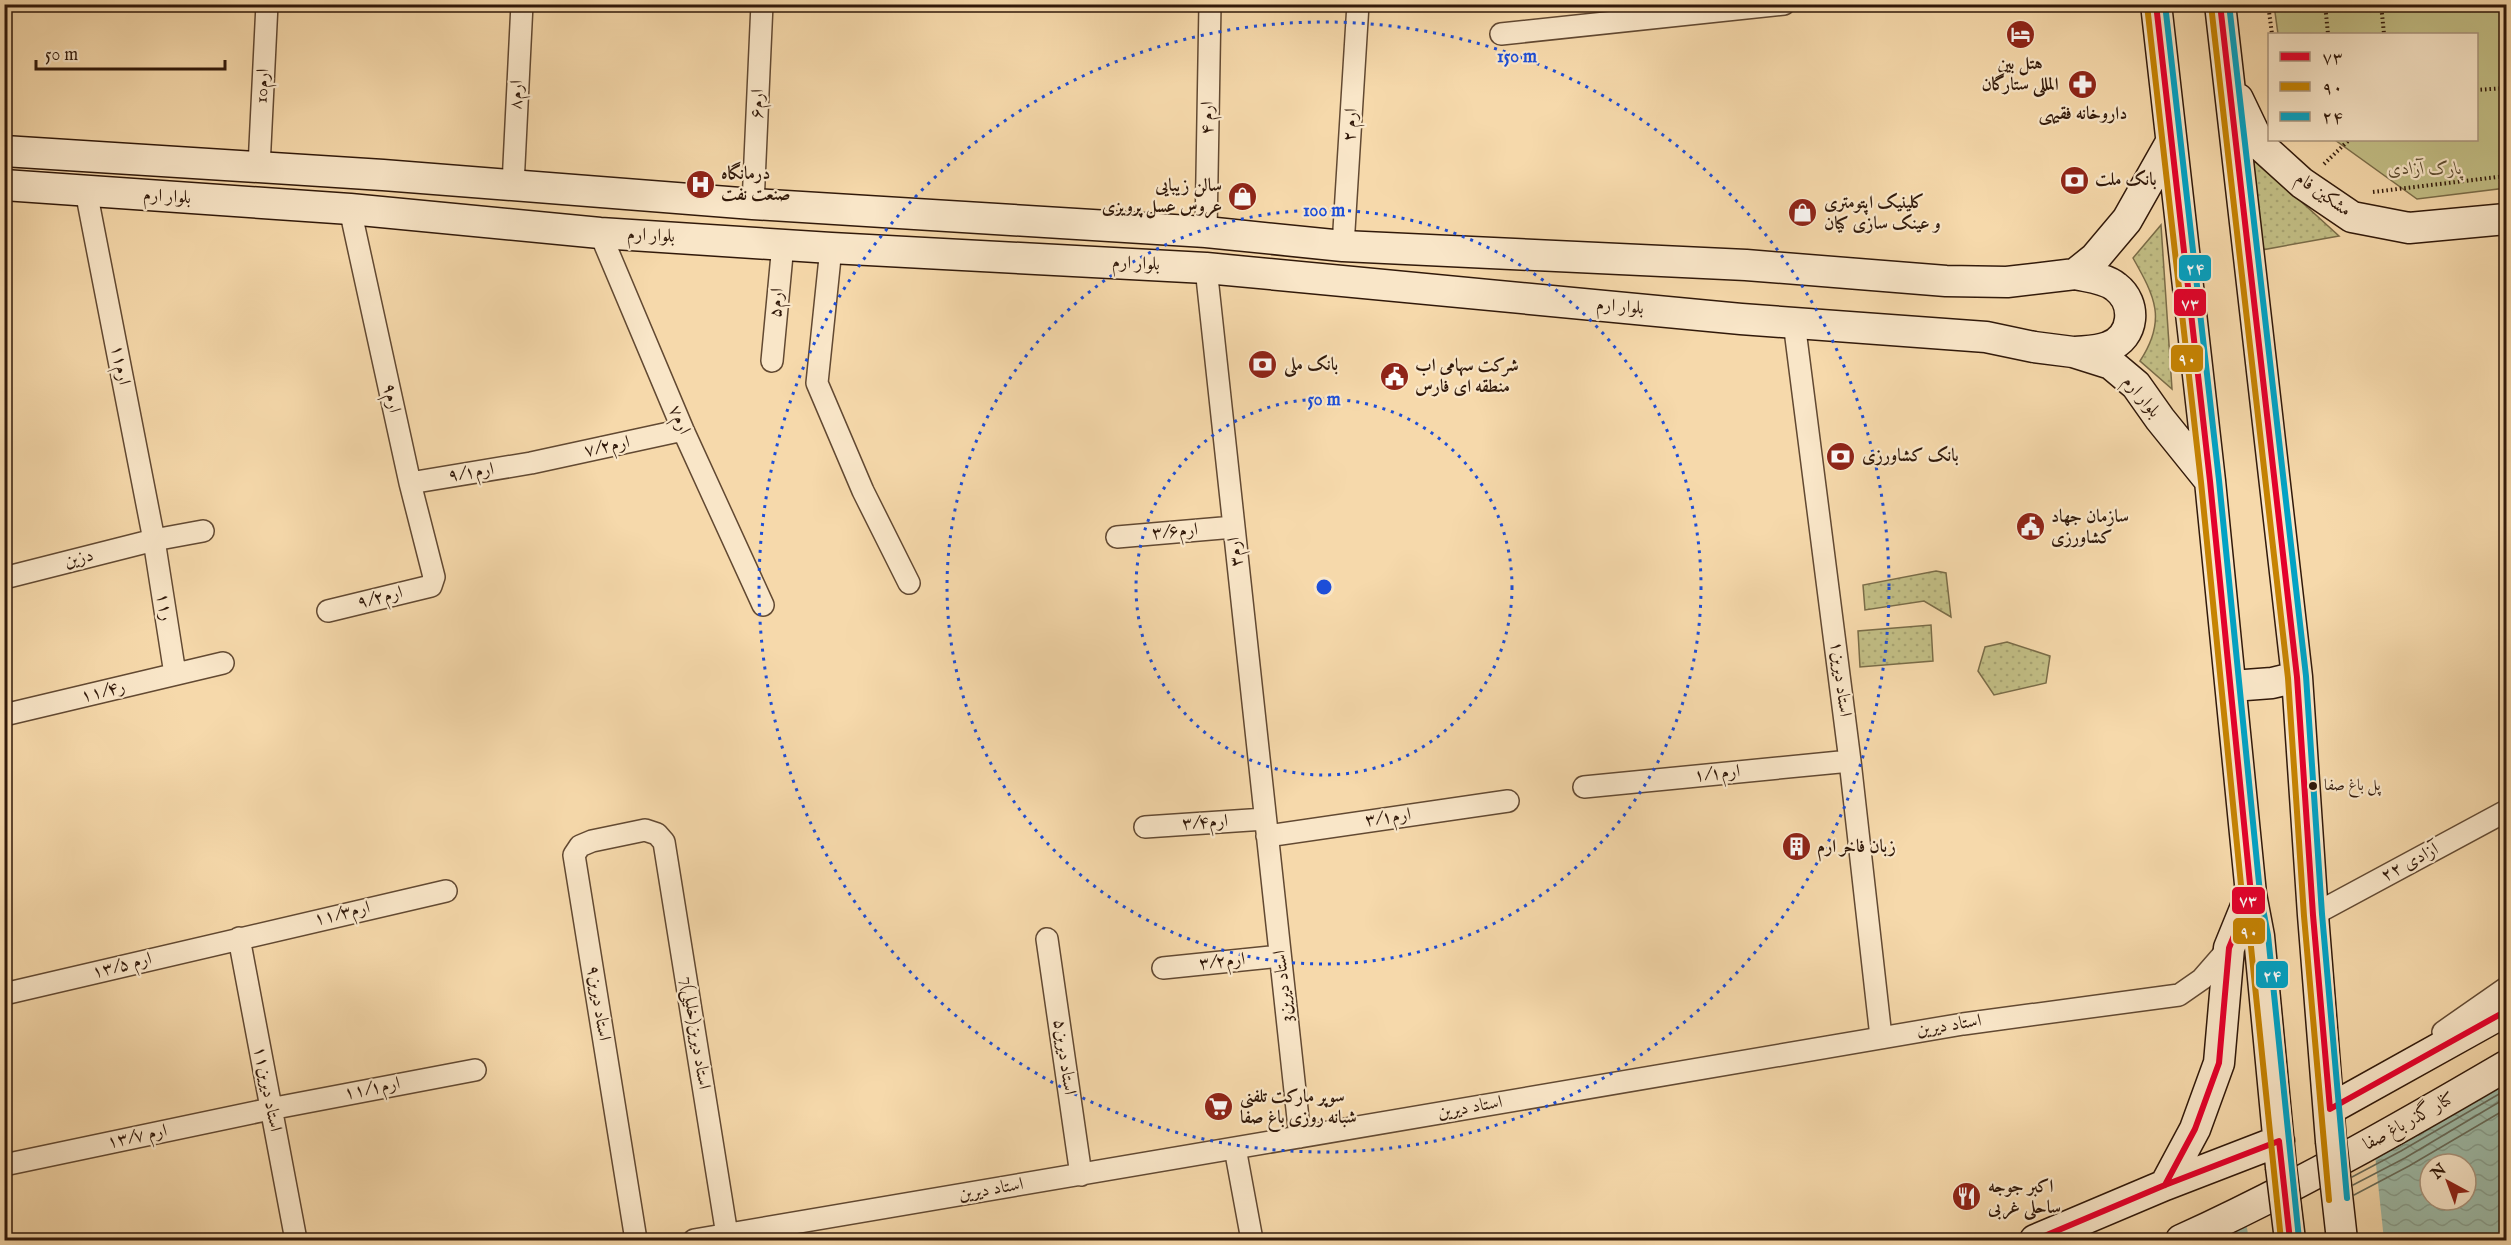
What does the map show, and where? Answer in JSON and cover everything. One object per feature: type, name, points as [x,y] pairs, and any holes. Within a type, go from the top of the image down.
[{"type":"main road","points":[[2156,4],[2210,481],[2251,894],[2259,936],[2290,1240]]},
{"type":"main road","points":[[2220,4],[2297,677],[2331,1141],[2342,1240]]},
{"type":"main road","name":"مشکین فام","points":[[2228,76],[2260,144],[2302,183],[2352,217],[2409,228],[2506,219]]},
{"type":"main road","points":[[2075,274],[2095,258],[2127,220],[2171,142]]},
{"type":"main road","name":"بلوار ارم","points":[[4,150],[383,175],[753,204],[1206,232],[1343,246],[1746,265],[1946,281],[2007,282],[2075,274]]},
{"type":"main road","points":[[364,211],[383,175]]},
{"type":"main road","name":"بلوار ارم","points":[[4,185],[364,211],[600,233],[1206,268],[1794,322],[1986,337],[2073,352],[2111,364],[2136,385],[2210,481]]},
{"type":"main road","points":[[2073,352],[2110,347],[2129,328],[2131,318],[2130,306],[2115,286],[2099,279],[2075,274]]},
{"type":"main road","points":[[2232,686],[2297,677]]},
{"type":"main road","points":[[2165,1185],[2195,1129],[2219,1063],[2229,948],[2251,894]]},
{"type":"main road","points":[[2330,1109],[2506,1011]]},
{"type":"main road","name":"کنار گذر باغ صفا","points":[[2181,1240],[2227,1220],[2400,1128],[2506,1066]]},
{"type":"main road","points":[[2036,1240],[2165,1185],[2280,1154]]},
{"type":"street","name":"ارم10","points":[[259,167],[267,4]]},
{"type":"street","name":"ارم۸","points":[[513,185],[522,4]]},
{"type":"street","name":"ارم۶","points":[[753,204],[762,4]]},
{"type":"street","name":"ارم ۴","points":[[1206,232],[1210,4]]},
{"type":"street","name":"ارم ۲","points":[[1343,246],[1358,4]]},
{"type":"street","points":[[1501,34],[1785,4]]},
{"type":"street","name":"ارم۱۱","points":[[86,191],[153,540]]},
{"type":"street","name":"ارم۹","points":[[364,211],[410,483],[434,577],[431,586]]},
{"type":"street","name":"ارم۷","points":[[600,233],[683,430],[763,605]]},
{"type":"street","name":"ارم۵","points":[[772,361],[783,244]]},
{"type":"street","points":[[831,248],[817,382],[863,491],[909,583]]},
{"type":"street","name":"ارم۳","points":[[1206,268],[1266,827]]},
{"type":"street","name":"استاد دیرین۱","points":[[1794,322],[1850,761],[1881,1037]]},
{"type":"street","name":"۷/۲ارم","points":[[531,463],[683,430]]},
{"type":"street","name":"۹/۱ارم","points":[[410,483],[531,463]]},
{"type":"street","name":"۳/۶ارم","points":[[1117,537],[1234,527]]},
{"type":"street","name":"دزین","points":[[4,578],[153,540],[203,531]]},
{"type":"street","name":"۱۱ر","points":[[153,540],[175,674]]},
{"type":"street","name":"۹/۲ارم","points":[[328,611],[431,586]]},
{"type":"street","name":"۱۱/۴ر","points":[[4,715],[223,663]]},
{"type":"street","name":"۱/۱ارم","points":[[1584,787],[1850,761]]},
{"type":"street","name":"۳/۱ارم","points":[[1266,827],[1508,801]]},
{"type":"street","name":"آزادی ۲۲","points":[[2313,915],[2506,812]]},
{"type":"street","name":"۳/۴ارم","points":[[1145,827],[1266,827]]},
{"type":"street","name":"3استاد دیرین","points":[[1266,827],[1300,1137]]},
{"type":"street","name":"استاد دیرین۹","points":[[636,1240],[574,855],[580,846],[592,841],[645,830],[657,834]]},
{"type":"street","name":"7استاد دیرین(خلیلی)","points":[[657,834],[664,842],[727,1235]]},
{"type":"street","name":"۱۱/۳ارم","points":[[239,938],[446,891]]},
{"type":"street","name":"۱۳/۵ ارم","points":[[4,994],[239,938]]},
{"type":"street","name":"استاد دیرین۱۱","points":[[239,938],[296,1240]]},
{"type":"street","name":"استاد دیرین۵","points":[[1047,939],[1081,1175]]},
{"type":"street","name":"استاد دیرین","points":[[694,1240],[1881,1037],[2179,995],[2202,979],[2229,948]]},
{"type":"street","name":"۳/۲ارم","points":[[1163,968],[1280,956]]},
{"type":"street","points":[[2330,1109],[2506,988]]},
{"type":"street","name":"۱۱/۱ارم","points":[[270,1109],[475,1070]]},
{"type":"street","name":"۱۳/۷ ارم","points":[[4,1165],[270,1109]]},
{"type":"street","points":[[1235,1148],[1252,1240]]},
{"type":"path","points":[[2268,4],[2272,33]]},
{"type":"path","points":[[2325,4],[2328,33]]},
{"type":"path","points":[[2381,4],[2384,33]]},
{"type":"path","points":[[2478,90],[2506,88]]},
{"type":"path","points":[[2320,168],[2348,141]]},
{"type":"path","points":[[2362,193],[2506,176]]},
{"type":"green space","name":"پارک آزادی","points":[[2274,5],[2506,5],[2506,188],[2417,199],[2336,141],[2478,141],[2478,33],[2278,33]]},
{"type":"green space","points":[[2240,146],[2339,236],[2256,251]]},
{"type":"green space","points":[[2161,225],[2172,389],[2140,361],[2153,333],[2155,309],[2147,285],[2133,258]]},
{"type":"green space","points":[[1936,571],[1946,573],[1951,617],[1924,601],[1865,610],[1863,585]]},
{"type":"green space","points":[[1931,625],[1933,661],[1860,667],[1858,631]]},
{"type":"green space","points":[[2007,642],[2050,656],[2046,683],[1994,695],[1978,671],[1985,647]]},
{"type":"water","points":[[2506,1083],[2506,1240],[2217,1240],[2398,1146]]},
{"type":"pier","points":[[2375,1155],[2384,1240],[2249,1240],[2246,1222]]},
{"type":"transit line","name":"۷۳","points":[[2156,4],[2210,481],[2251,894],[2229,948],[2219,1063],[2195,1129],[2165,1185]]},
{"type":"transit line","name":"۲۴","points":[[2165,4],[2219,480],[2260,893],[2268,935],[2299,1239]]},
{"type":"transit line","name":"۷۳","points":[[2220,4],[2297,677],[2313,915],[2330,1109],[2506,1011]]},
{"type":"transit line","name":"۲۴","points":[[2229,4],[2306,676],[2322,914],[2347,1198]]},
{"type":"transit line","name":"۹۰","points":[[2147,5],[2201,482],[2242,895],[2250,937],[2281,1240]]},
{"type":"transit line","name":"۹۰","points":[[2211,5],[2288,678],[2304,916],[2329,1200]]},
{"type":"transit line","name":"۷۳","points":[[2035,1240],[2165,1185],[2279,1141],[2290,1240]]},
{"type":"place","name":"هتل بین المللی ستارگان","points":[[2020,35]]},
{"type":"place","name":"داروخانه فقیهی","points":[[2083,85]]},
{"type":"place","name":"بانک ملت","points":[[2074,180]]},
{"type":"place","name":"درمانگاه صنعت نفت","points":[[700,184]]},
{"type":"place","name":"سالن زیبایی عروس عسل پرويزی","points":[[1243,196]]},
{"type":"place","name":"کلینیک اپتومتری و عینک سازی کیان","points":[[1803,213]]},
{"type":"place","name":"بانک ملی","points":[[1263,365]]},
{"type":"place","name":"شرکت سهامی اب منطقه ای فارس","points":[[1394,376]]},
{"type":"place","name":"بانک کشاورزی","points":[[1841,456]]},
{"type":"place","name":"سازمان جهاد کشاورزی","points":[[2030,527]]},
{"type":"place","name":"پل باغ صفا","points":[[2313,786]]},
{"type":"place","name":"زبان فاخر ارم","points":[[1796,847]]},
{"type":"place","name":"سوپر مارکت تلفنی شبانه روزی باغ صفا","points":[[1219,1107]]},
{"type":"place","name":"اکبر جوجه ساحلی غربی","points":[[1967,1197]]}]
